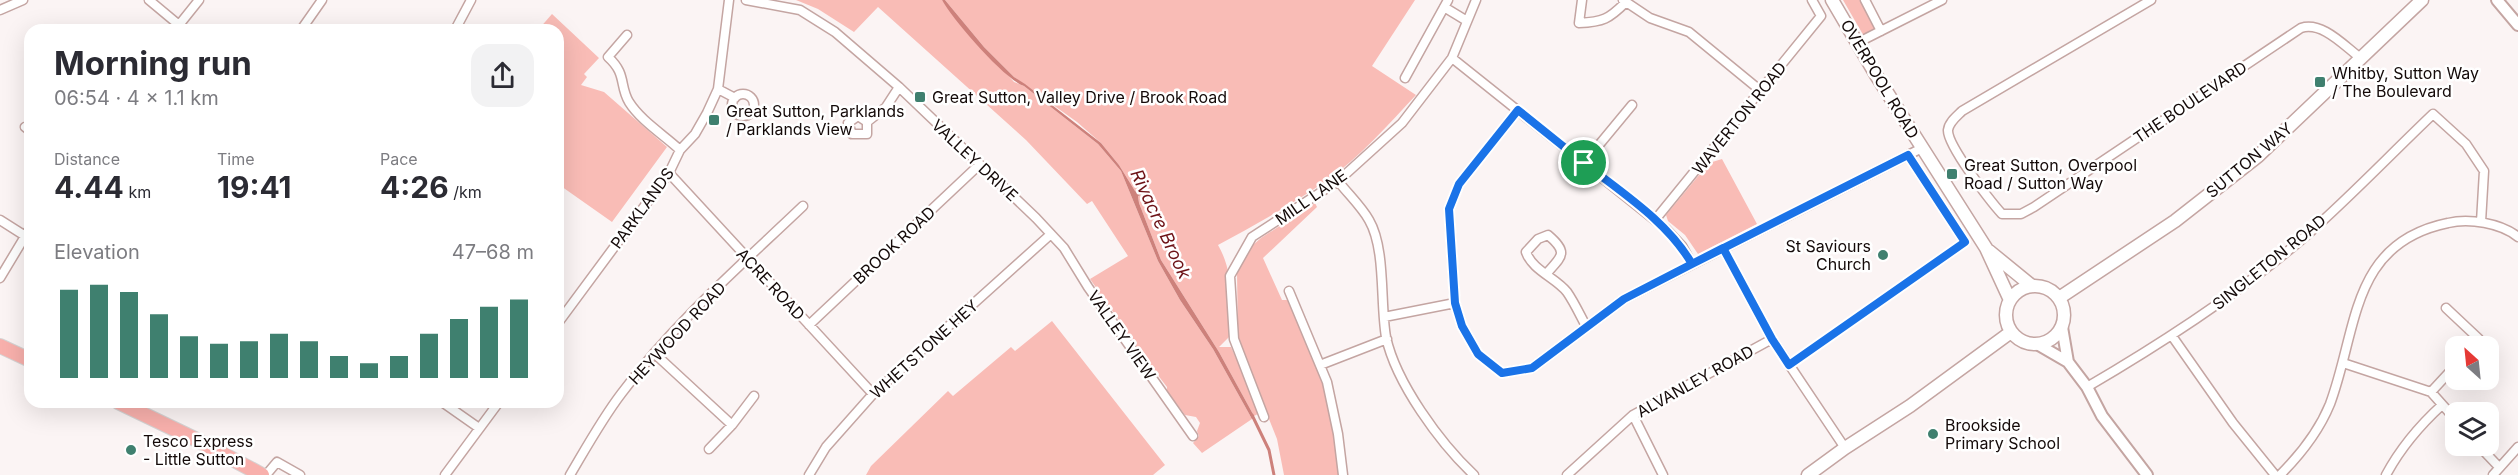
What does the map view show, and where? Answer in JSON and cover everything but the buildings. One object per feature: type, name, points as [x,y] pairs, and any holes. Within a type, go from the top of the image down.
[{"type":"main road","name":"OVERPOOL ROAD","points":[[1832,0],[1986,248],[2010,300]]},
{"type":"main road","name":"SUTTON WAY","points":[[2059,298],[2175,221],[2258,156],[2422,0]]},
{"type":"main road","name":"OVERPOOL ROAD","points":[[1986,248],[2032,286]]},
{"type":"main road","points":[[2032,286],[2051,291],[2059,298],[2063,308],[2062,327],[2048,341],[2037,344],[2027,343],[2011,332],[2006,313],[2010,300],[2017,292],[2032,286]]},
{"type":"main road","points":[[1808,475],[1910,406],[2011,332]]},
{"type":"main road","points":[[0,346],[24,357]]},
{"type":"main road","points":[[130,408],[264,475]]},
{"type":"street","points":[[0,10],[23,0]]},
{"type":"street","points":[[149,0],[174,24]]},
{"type":"street","points":[[179,24],[199,0]]},
{"type":"street","points":[[305,24],[322,0]]},
{"type":"street","points":[[458,24],[471,0]]},
{"type":"street","name":"PARKLANDS","points":[[564,314],[669,173],[680,150],[695,134],[718,90],[729,0]]},
{"type":"street","name":"VALLEY DRIVE","points":[[746,0],[800,10],[835,32],[898,87],[1051,234]]},
{"type":"street","name":"MILL LANE","points":[[1264,417],[1234,339],[1230,276],[1252,237],[1338,181],[1402,123],[1452,58],[1476,0]]},
{"type":"street","points":[[1582,0],[1579,23],[1599,22],[1611,16],[1624,1],[1650,18],[1689,33],[1761,91]]},
{"type":"street","name":"OVERPOOL ROAD","points":[[1812,0],[1821,16]]},
{"type":"street","points":[[1865,0],[1881,31]]},
{"type":"street","points":[[1857,43],[1942,0]]},
{"type":"street","name":"THE BOULEVARD","points":[[2151,0],[1962,111],[1953,119],[1948,129],[1950,140],[1983,191],[2002,214],[2021,214],[2034,207],[2301,28],[2319,27],[2362,59]]},
{"type":"street","points":[[2497,0],[2518,25]]},
{"type":"street","points":[[1405,78],[1446,4],[1467,21]]},
{"type":"street","name":"WAVERTON ROAD","points":[[1655,220],[1821,16]]},
{"type":"street","points":[[627,35],[608,57],[617,65],[626,96],[636,111],[680,150]]},
{"type":"street","points":[[1452,58],[1655,220],[1682,246],[1692,264]]},
{"type":"street","points":[[867,122],[886,107],[898,87]]},
{"type":"street","points":[[718,90],[735,98]]},
{"type":"street","points":[[1584,163],[1632,105]]},
{"type":"street","points":[[1518,110],[1459,184],[1453,198],[1449,224],[1455,303],[1462,326],[1478,354],[1502,373],[1532,368],[1624,299],[1922,148]]},
{"type":"street","name":"SINGLETON ROAD","points":[[2087,387],[2172,336],[2237,290],[2309,233],[2433,114],[2466,144],[2484,171],[2481,222]]},
{"type":"street","points":[[1789,365],[1965,242],[1908,155]]},
{"type":"street","name":"BROOK ROAD","points":[[808,325],[980,165]]},
{"type":"street","name":"ACRE ROAD","points":[[669,173],[873,394]]},
{"type":"street","points":[[1338,181],[1365,213],[1376,236],[1387,339],[1404,380],[1423,416],[1441,440],[1474,475]]},
{"type":"street","name":"HEYWOOD ROAD","points":[[570,475],[621,394],[654,354],[701,302],[803,206]]},
{"type":"street","points":[[0,220],[24,232]]},
{"type":"street","points":[[2280,475],[2318,427],[2329,406],[2343,363],[2356,306],[2367,281],[2382,259],[2409,236],[2430,226],[2454,221],[2481,222],[2518,237]]},
{"type":"street","name":"WHETSTONE HEY","points":[[809,475],[826,447],[873,394],[1051,234]]},
{"type":"street","name":"VALLEY VIEW","points":[[1051,234],[1064,248],[1193,436]]},
{"type":"street","points":[[1546,274],[1562,256],[1561,246],[1548,235],[1538,239],[1526,252],[1528,258],[1566,292],[1586,326]]},
{"type":"street","points":[[0,278],[24,240]]},
{"type":"street","points":[[1723,248],[1772,339],[1845,448]]},
{"type":"street","points":[[1289,291],[1327,382],[1335,417],[1343,475]]},
{"type":"street","points":[[1384,317],[1455,303]]},
{"type":"street","points":[[2446,308],[2476,336]]},
{"type":"street","points":[[2062,327],[2068,362]]},
{"type":"street","points":[[2172,336],[2233,423],[2275,475]]},
{"type":"street","points":[[1320,365],[1387,339]]},
{"type":"street","name":"ALVANLEY ROAD","points":[[1567,475],[1633,415],[1772,339]]},
{"type":"street","points":[[2037,344],[2068,362],[2087,387],[2103,416],[2147,475]]},
{"type":"street","points":[[654,354],[732,424]]},
{"type":"street","points":[[2343,363],[2431,392],[2445,408]]},
{"type":"street","points":[[2431,392],[2445,377]]},
{"type":"street","points":[[709,449],[754,396]]},
{"type":"street","points":[[2386,475],[2396,455],[2416,429],[2442,405]]},
{"type":"street","points":[[451,408],[479,428]]},
{"type":"street","points":[[445,475],[494,408]]},
{"type":"street","points":[[1633,415],[1663,475]]},
{"type":"street","points":[[2493,475],[2518,447]]},
{"type":"street","points":[[2489,456],[2499,467]]},
{"type":"street","points":[[264,475],[277,462],[300,475]]},
{"type":"shaded area","points":[[796,0],[942,0],[1014,82],[1024,86],[1098,144],[1121,171],[1158,261],[1180,300],[1213,349],[1252,419],[1202,453],[1193,443],[1199,436],[1197,431],[1200,423],[1196,417],[1185,415],[1167,391],[1167,387],[1121,327],[1121,323],[1090,279],[1128,256],[1092,201],[1087,204],[1026,140],[878,7],[854,32],[818,9]]},
{"type":"shaded area","points":[[942,0],[945,0],[984,47],[1014,77],[1101,143],[1119,165],[1135,191],[1142,195],[1138,196],[1139,203],[1161,260],[1219,352],[1254,416],[1252,419],[1213,349],[1180,300],[1158,261],[1121,171],[1098,144],[992,61]]},
{"type":"shaded area","points":[[945,0],[1415,0],[1372,66],[1416,95],[1373,140],[1338,172],[1286,207],[1218,245],[1227,267],[1231,302],[1229,337],[1219,347],[1231,347],[1260,413],[1254,416],[1219,352],[1161,260],[1139,203],[1138,196],[1142,196],[1135,191],[1119,165],[1101,143],[1077,122],[1014,77],[984,47]]},
{"type":"shaded area","points":[[1843,0],[1864,0],[1880,31],[1865,38]]},
{"type":"shaded area","points":[[552,14],[563,24],[543,24]]},
{"type":"shaded area","points":[[564,25],[599,58],[584,74],[587,77],[581,85],[604,92],[667,147],[612,222],[564,188]]},
{"type":"shaded area","points":[[1722,159],[1757,224],[1698,254],[1685,235],[1668,221],[1666,215],[1709,163]]},
{"type":"shaded area","points":[[1315,203],[1317,207],[1263,258],[1282,300],[1288,300],[1291,304],[1323,384],[1334,423],[1339,475],[1284,475],[1277,439],[1238,342],[1237,272],[1246,251],[1261,238]]},
{"type":"shaded area","points":[[1052,321],[1165,465],[1153,475],[866,475],[871,466],[948,391],[953,396],[1011,347],[1015,351]]},
{"type":"waterway","name":"Rivacre Brook","points":[[1252,415],[1269,450],[1274,475]]},
{"type":"place","name":"Whitby, Sutton Way / The Boulevard","points":[[2320,82]]},
{"type":"place","name":"Great Sutton, Valley Drive / Brook Road","points":[[920,97]]},
{"type":"place","name":"Great Sutton, Parklands / Parklands View","points":[[714,120]]},
{"type":"place","name":"Great Sutton, Overpool Road / Sutton Way","points":[[1952,174]]},
{"type":"place","name":"St Saviours Church","points":[[1883,255]]},
{"type":"place","name":"Brookside Primary School","points":[[1933,434]]},
{"type":"place","name":"Tesco Express - Little Sutton","points":[[131,450]]},
{"type":"route","points":[[1584,163],[1518,110],[1468,171],[1453,198],[1449,209],[1449,224],[1455,303],[1462,326],[1478,354],[1502,373],[1532,368],[1624,299],[1692,264],[1723,248],[1772,339],[1789,365],[1965,242],[1908,155],[1723,248],[1692,264],[1682,246],[1666,229],[1584,163]]}]
